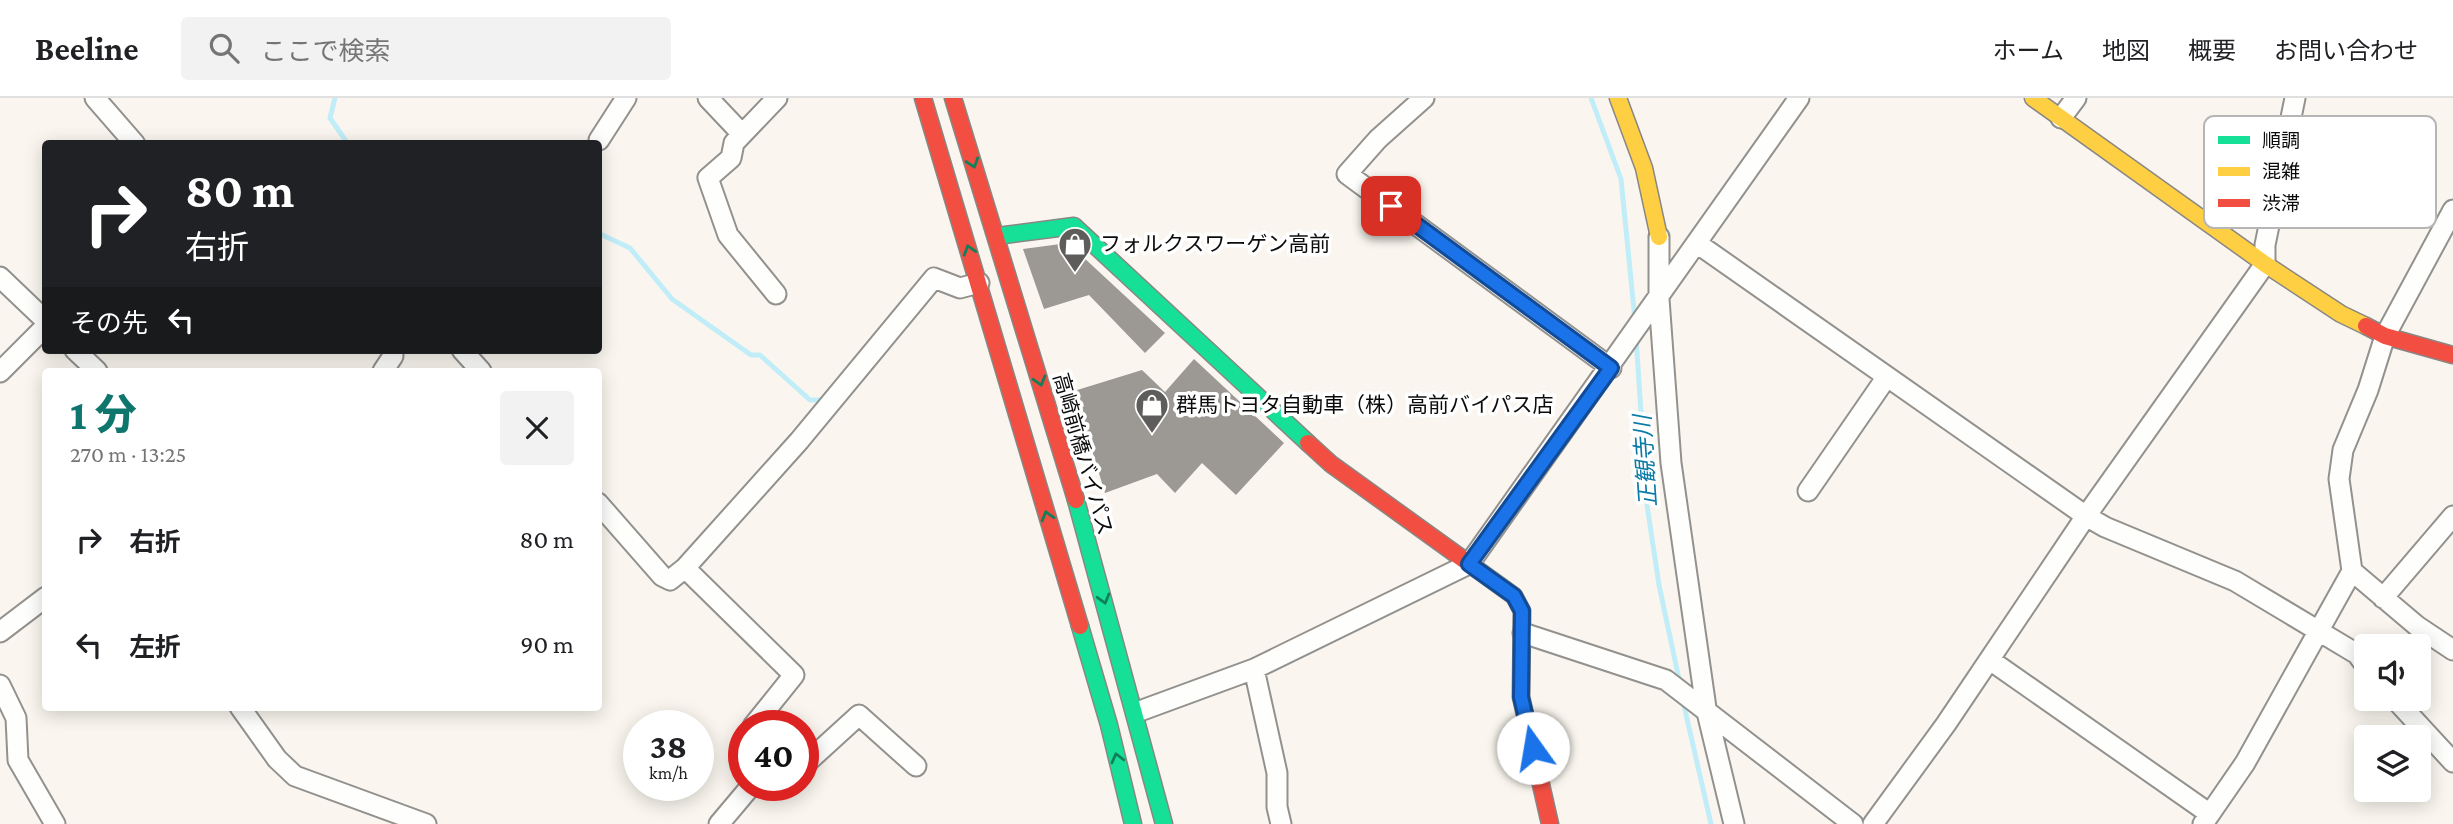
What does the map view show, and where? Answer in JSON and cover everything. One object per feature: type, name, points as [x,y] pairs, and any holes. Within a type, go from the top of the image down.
[{"type":"main road","points":[[923,98],[1109,725],[1133,824]]},
{"type":"main road","name":"高崎前橋バイパス","points":[[953,98],[997,236],[1138,712],[1164,824]]},
{"type":"main road","points":[[1618,98],[1644,168],[1659,237]]},
{"type":"main road","points":[[2033,98],[2204,220]]},
{"type":"main road","points":[[997,236],[1074,226],[1331,464],[1514,596],[1522,611],[1521,697],[1550,824]]},
{"type":"main road","points":[[2215,228],[2341,314],[2385,336],[2453,355]]},
{"type":"street","points":[[95,98],[132,140]]},
{"type":"street","points":[[599,140],[626,98]]},
{"type":"street","points":[[708,98],[742,134]]},
{"type":"street","points":[[776,294],[728,235],[708,177],[730,158],[734,143],[777,98]]},
{"type":"street","points":[[1424,98],[1378,139],[1347,174],[1611,368]]},
{"type":"street","points":[[1138,712],[1254,669],[1469,564],[1611,368],[1799,98]]},
{"type":"street","points":[[2062,118],[2076,98]]},
{"type":"street","points":[[2291,116],[2295,98]]},
{"type":"street","points":[[1990,660],[2207,819],[2245,763],[2352,571],[2339,479],[2343,450],[2368,390],[2385,336],[2453,210]]},
{"type":"street","points":[[1873,824],[1990,660],[2086,516],[2265,264],[2269,228]]},
{"type":"street","points":[[1659,237],[1670,255],[1683,265]]},
{"type":"street","points":[[1659,237],[1659,299],[1671,463],[1706,708],[1734,824]]},
{"type":"street","points":[[1698,244],[2086,516],[2105,527],[2235,581],[2354,652]]},
{"type":"street","points":[[0,277],[42,313],[0,372]]},
{"type":"street","points":[[602,508],[662,576],[670,580],[685,568],[799,441],[934,278],[960,288],[979,283]]},
{"type":"street","points":[[79,354],[94,368]]},
{"type":"street","points":[[466,354],[478,368]]},
{"type":"street","points":[[1808,491],[1886,378]]},
{"type":"street","points":[[2383,598],[2453,516]]},
{"type":"street","points":[[685,568],[794,675],[767,710]]},
{"type":"street","points":[[2352,571],[2383,598],[2453,650]]},
{"type":"street","points":[[0,632],[42,600]]},
{"type":"street","points":[[1523,633],[1666,680],[1706,708],[1853,824]]},
{"type":"street","points":[[1254,669],[1277,773],[1276,807],[1281,824]]},
{"type":"street","points":[[0,685],[16,718],[18,760],[55,824]]},
{"type":"street","points":[[243,711],[277,759],[295,776],[426,824]]},
{"type":"street","points":[[2406,711],[2453,762]]},
{"type":"street","points":[[819,751],[859,715],[916,766]]},
{"type":"street","points":[[719,824],[738,801]]},
{"type":"building","points":[[1068,243],[1165,333],[1145,353],[1089,295],[1044,309],[1023,249]]},
{"type":"building","points":[[1194,359],[1284,443],[1236,495],[1202,463],[1175,493],[1157,474],[1105,493],[1074,391],[1142,370],[1165,392]]},
{"type":"waterway","points":[[335,98],[330,118],[345,140]]},
{"type":"waterway","name":"正観寺川","points":[[1591,98],[1621,179],[1635,320]]},
{"type":"waterway","points":[[602,235],[630,248],[672,299],[751,355],[760,355],[810,400],[824,400]]},
{"type":"waterway","name":"正観寺川","points":[[1636,337],[1647,505],[1659,585],[1680,684]]},
{"type":"waterway","name":"正観寺川","points":[[1683,701],[1711,824]]},
{"type":"traffic: fast","points":[[997,236],[1074,226],[1308,443]]},
{"type":"traffic: fast","points":[[1076,500],[1164,824]]},
{"type":"traffic: fast","points":[[1080,626],[1109,725],[1133,824]]},
{"type":"traffic: slow","points":[[1618,98],[1644,168],[1659,237]]},
{"type":"traffic: slow","points":[[2033,98],[2204,220]]},
{"type":"traffic: slow","points":[[2215,228],[2341,314],[2366,326]]},
{"type":"traffic: jam","points":[[923,98],[1080,626]]},
{"type":"traffic: jam","points":[[953,98],[1076,500]]},
{"type":"traffic: jam","points":[[2366,326],[2385,336],[2453,355]]},
{"type":"traffic: jam","points":[[1308,443],[1331,464],[1514,596],[1522,611],[1521,697],[1550,824]]},
{"type":"place","name":"フォルクスワーゲン高前","points":[[1075,274]]},
{"type":"place","name":"群馬トヨタ自動車（株）高前バイパス店","points":[[1152,435]]},
{"type":"route","points":[[1391,206],[1611,368],[1469,564],[1493,578],[1514,596],[1522,611],[1521,697],[1533,748]]}]
